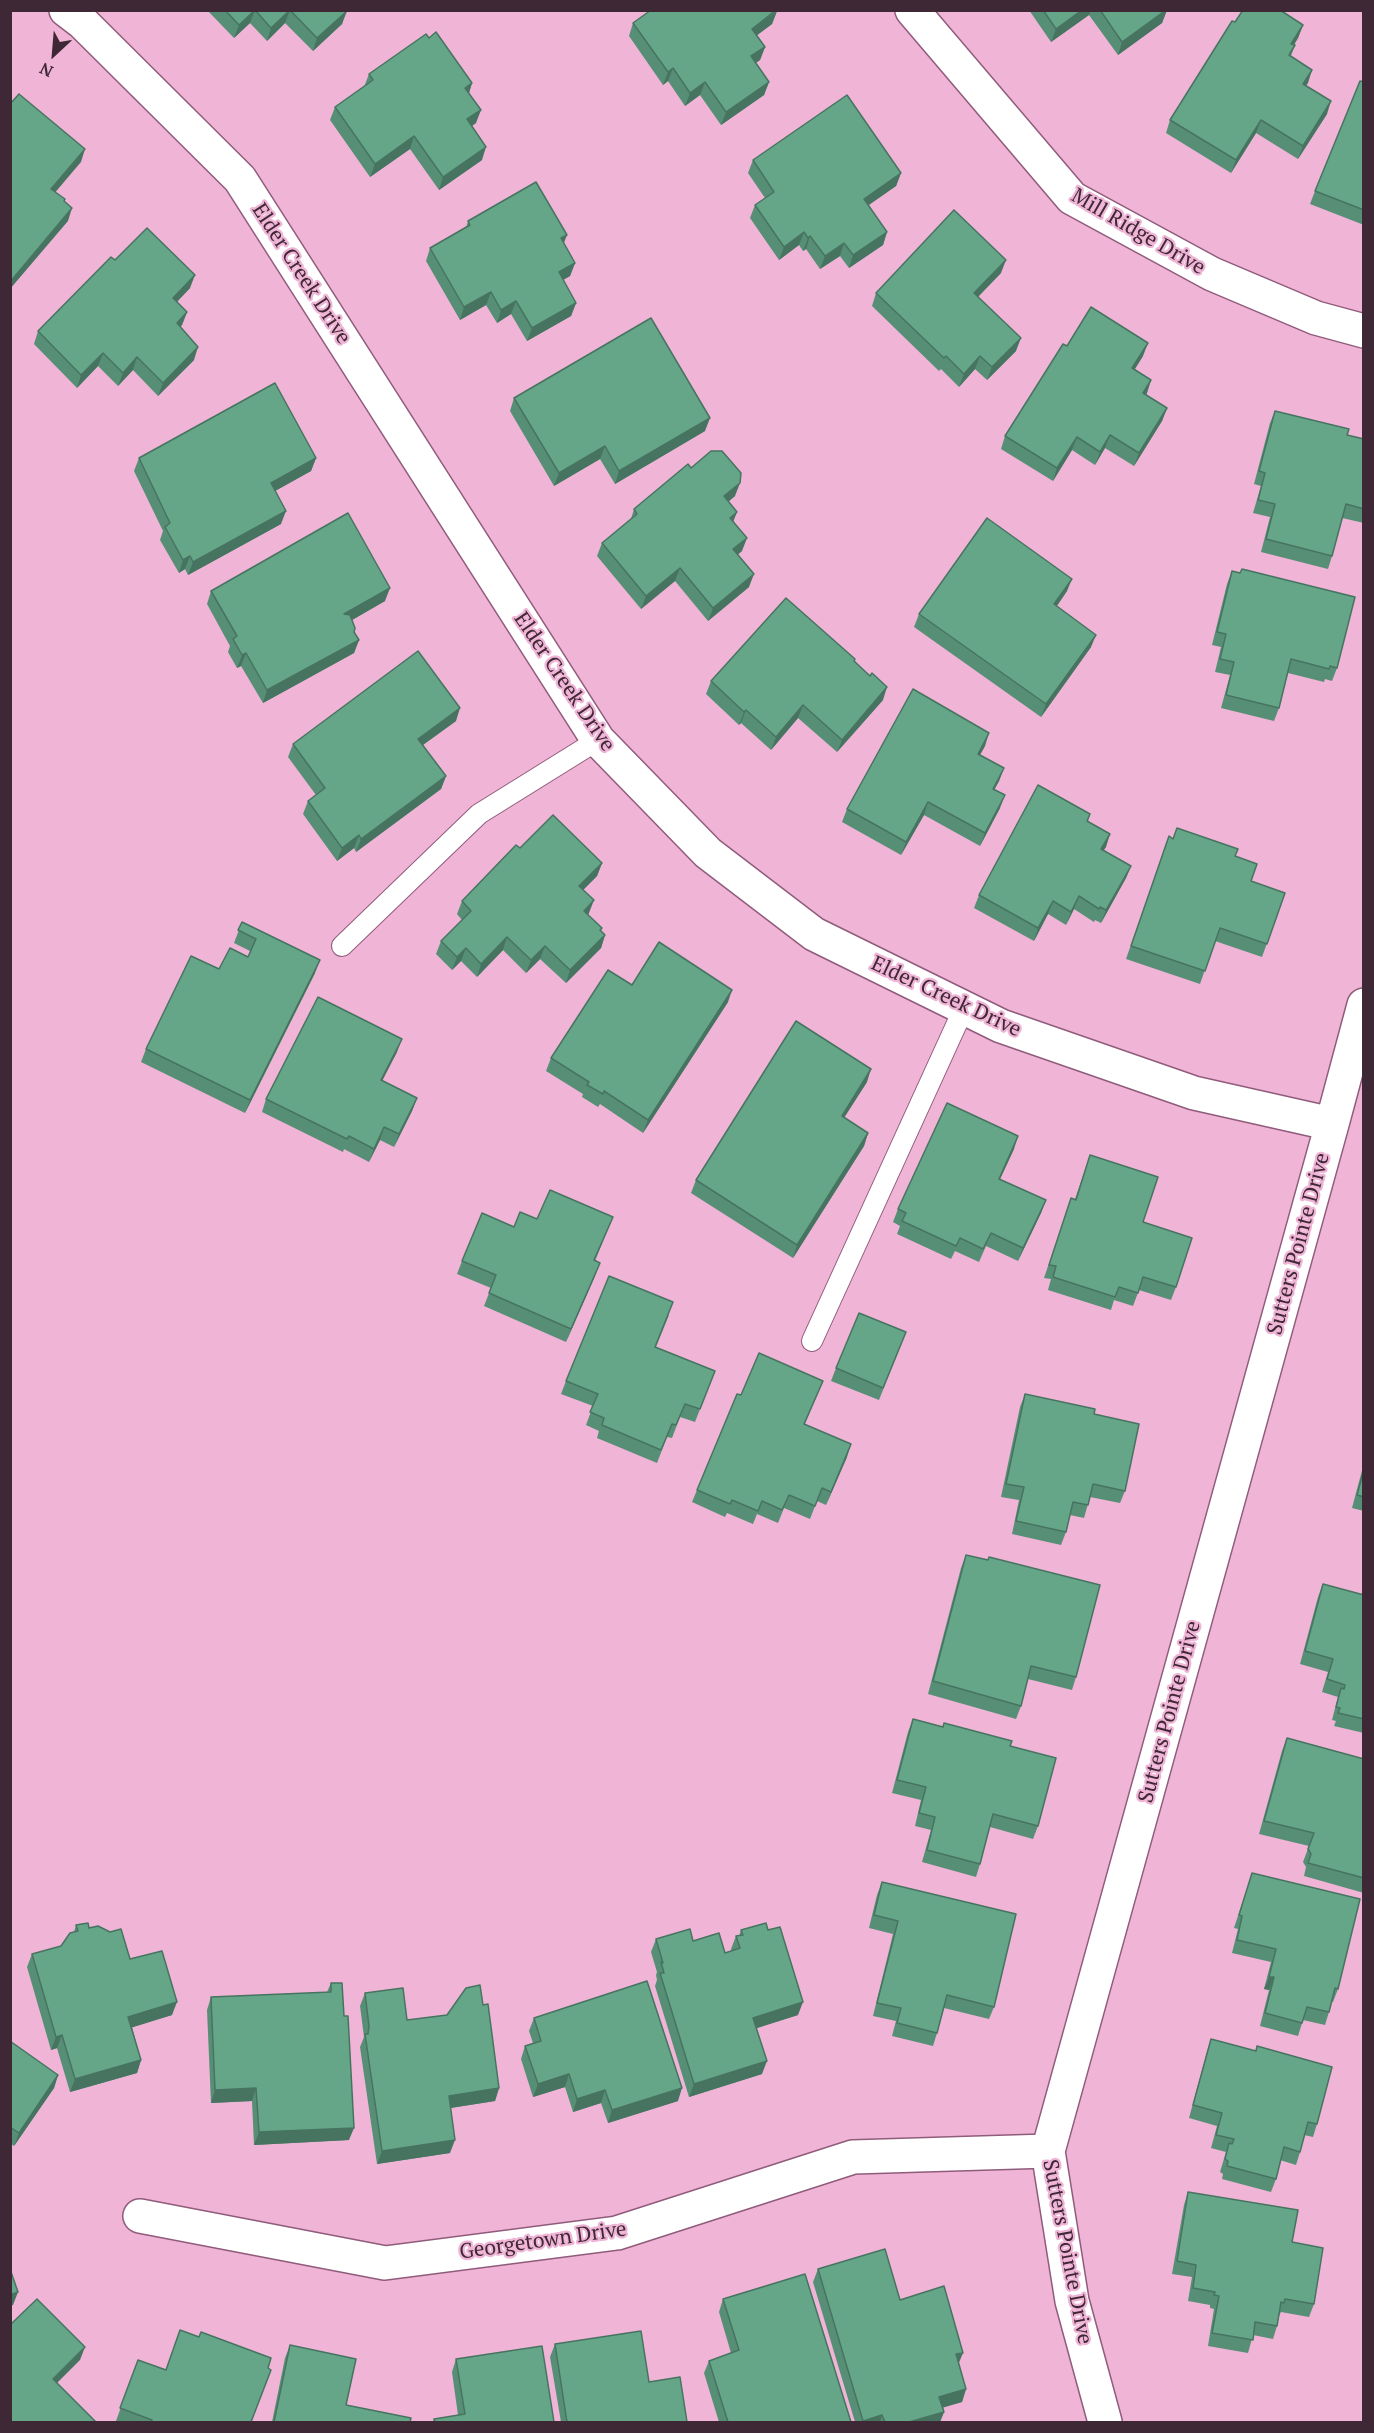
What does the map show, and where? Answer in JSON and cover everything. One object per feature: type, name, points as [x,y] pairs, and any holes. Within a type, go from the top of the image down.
[{"type":"street","name":"Elder Creek Drive","points":[[66,10],[240,179],[598,740],[708,853],[814,934],[1001,1026],[1194,1093],[1332,1124]]},
{"type":"street","name":"Mill Ridge Drive","points":[[912,10],[1072,198],[1212,274],[1316,318],[1364,331]]},
{"type":"street","name":"Sutters Pointe Drive","points":[[1105,2422],[1072,2301],[1048,2151],[1364,1005]]},
{"type":"street","name":"Georgetown Drive","points":[[140,2216],[384,2263],[617,2233],[853,2157],[1048,2151]]},
{"type":"lane","points":[[342,946],[479,814],[598,740]]},
{"type":"lane","points":[[812,1341],[963,1008]]},
{"type":"building","points":[[225,10],[255,10],[239,25]]},
{"type":"building","points":[[255,10],[290,10],[271,28]]},
{"type":"building","points":[[290,10],[346,10],[347,11],[317,38]]},
{"type":"building","points":[[651,10],[776,10],[752,29],[765,47],[751,56],[769,82],[726,112],[705,82],[690,93],[673,68],[668,72],[633,23]]},
{"type":"building","points":[[1043,10],[1082,10],[1056,29]]},
{"type":"building","points":[[1100,10],[1166,10],[1122,42]]},
{"type":"building","points":[[1243,10],[1280,10],[1303,25],[1291,44],[1295,45],[1289,55],[1312,70],[1303,84],[1331,101],[1303,146],[1261,120],[1236,160],[1170,120],[1232,21],[1235,22]]},
{"type":"building","points":[[436,32],[472,83],[465,88],[481,110],[467,119],[486,147],[443,177],[414,136],[375,164],[335,107],[373,80],[369,74],[426,34],[429,38]]},
{"type":"building","points":[[1360,81],[1364,82],[1364,210],[1315,191]]},
{"type":"building","points":[[19,94],[85,149],[51,189],[65,199],[64,201],[72,208],[10,282],[10,104]]},
{"type":"building","points":[[847,95],[901,173],[864,199],[887,232],[853,255],[844,243],[825,256],[810,236],[808,238],[804,232],[784,247],[755,205],[774,192],[753,160]]},
{"type":"building","points":[[536,182],[567,235],[561,238],[575,263],[559,272],[576,303],[532,328],[516,301],[501,310],[491,292],[464,307],[430,248],[470,225],[468,221]]},
{"type":"building","points":[[954,210],[1006,260],[974,293],[1021,338],[992,367],[980,356],[964,374],[876,293]]},
{"type":"building","points":[[147,228],[195,275],[173,298],[187,312],[177,323],[198,347],[163,383],[137,357],[123,373],[103,353],[81,375],[38,331],[111,257],[115,260]]},
{"type":"building","points":[[1091,307],[1148,343],[1132,368],[1151,380],[1143,393],[1167,408],[1139,453],[1110,435],[1100,452],[1077,437],[1057,468],[1005,436],[1063,344],[1067,346]]},
{"type":"building","points":[[651,318],[710,418],[619,471],[605,446],[559,473],[514,398]]},
{"type":"building","points":[[275,383],[316,458],[271,483],[286,511],[193,562],[190,556],[183,560],[165,527],[170,523],[139,458]]},
{"type":"building","points":[[1275,411],[1349,429],[1347,435],[1364,439],[1364,509],[1346,504],[1332,556],[1266,539],[1275,504],[1258,500],[1265,473],[1259,471]]},
{"type":"building","points":[[711,451],[722,451],[741,473],[740,483],[724,496],[737,512],[730,518],[747,538],[733,549],[754,574],[713,608],[680,568],[646,596],[602,543],[637,514],[634,509],[688,464],[691,468]]},
{"type":"building","points":[[348,513],[390,588],[344,614],[350,615],[355,628],[354,632],[359,640],[267,690],[246,653],[242,655],[233,639],[237,636],[211,591]]},
{"type":"building","points":[[987,518],[1072,579],[1054,604],[1096,635],[1046,704],[919,614]]},
{"type":"building","points":[[1242,569],[1355,597],[1337,668],[1330,666],[1329,669],[1291,659],[1279,708],[1226,695],[1234,662],[1220,659],[1226,634],[1217,632],[1232,571],[1240,573]]},
{"type":"building","points":[[786,598],[855,659],[854,661],[870,676],[872,673],[887,687],[842,740],[803,705],[776,737],[746,710],[744,712],[711,681]]},
{"type":"building","points":[[418,651],[460,708],[418,739],[446,776],[361,839],[359,835],[342,848],[308,801],[325,788],[293,744]]},
{"type":"building","points":[[913,689],[989,733],[978,754],[1004,768],[993,789],[1005,795],[985,833],[928,802],[906,842],[847,809]]},
{"type":"building","points":[[1038,785],[1090,814],[1087,821],[1110,834],[1101,849],[1131,866],[1106,910],[1100,907],[1099,909],[1079,896],[1071,912],[1053,901],[1038,928],[979,895]]},
{"type":"building","points":[[553,815],[602,863],[579,886],[594,900],[584,911],[602,928],[600,930],[605,935],[570,970],[545,946],[531,960],[507,937],[481,964],[466,948],[457,957],[441,941],[471,911],[462,901],[516,845],[520,848]]},
{"type":"building","points":[[1177,828],[1238,849],[1235,856],[1257,864],[1251,881],[1285,893],[1267,944],[1220,928],[1205,971],[1131,946],[1169,836],[1173,839]]},
{"type":"building","points":[[242,922],[320,960],[250,1100],[146,1049],[191,956],[219,969],[230,948],[248,957],[256,939],[238,930]]},
{"type":"building","points":[[659,942],[732,990],[648,1120],[604,1091],[603,1094],[587,1085],[589,1082],[551,1058],[608,970],[632,985]]},
{"type":"building","points":[[318,997],[402,1039],[381,1080],[417,1098],[399,1134],[384,1127],[374,1149],[349,1136],[347,1139],[266,1099]]},
{"type":"building","points":[[796,1021],[871,1069],[842,1116],[868,1133],[797,1245],[696,1180]]},
{"type":"building","points":[[947,1103],[1018,1136],[999,1179],[1046,1200],[1023,1248],[991,1233],[983,1249],[960,1238],[956,1246],[902,1221],[906,1213],[898,1209]]},
{"type":"building","points":[[1090,1155],[1158,1177],[1143,1222],[1192,1238],[1176,1287],[1143,1277],[1138,1293],[1119,1287],[1115,1297],[1053,1277],[1056,1266],[1049,1265],[1071,1198],[1076,1200]]},
{"type":"building","points":[[550,1190],[613,1217],[594,1260],[600,1263],[571,1329],[489,1293],[496,1275],[462,1261],[482,1213],[514,1227],[520,1212],[537,1219]]},
{"type":"building","points":[[609,1276],[673,1302],[655,1347],[715,1371],[700,1409],[685,1404],[676,1425],[672,1424],[661,1450],[602,1425],[604,1418],[590,1412],[598,1394],[566,1381]]},
{"type":"building","points":[[859,1313],[906,1332],[883,1388],[836,1368]]},
{"type":"building","points":[[759,1353],[823,1381],[804,1424],[851,1444],[831,1492],[822,1488],[815,1506],[789,1495],[782,1510],[762,1501],[758,1511],[732,1500],[730,1504],[697,1490],[737,1394],[741,1395]]},
{"type":"building","points":[[1025,1394],[1095,1409],[1094,1414],[1139,1424],[1125,1491],[1093,1484],[1088,1505],[1073,1502],[1066,1532],[1016,1521],[1024,1487],[1006,1484]]},
{"type":"building","points":[[1364,1469],[1364,1497],[1357,1495]]},
{"type":"building","points":[[966,1555],[988,1560],[989,1557],[1100,1585],[1076,1677],[1031,1666],[1021,1706],[933,1681]]},
{"type":"building","points":[[1323,1584],[1364,1595],[1364,1719],[1338,1713],[1340,1708],[1336,1707],[1341,1688],[1344,1689],[1345,1685],[1327,1679],[1333,1659],[1305,1651]]},
{"type":"building","points":[[913,1719],[943,1727],[944,1723],[1012,1741],[1010,1746],[1056,1758],[1038,1826],[993,1814],[980,1864],[927,1850],[935,1817],[919,1813],[926,1787],[897,1780]]},
{"type":"building","points":[[1287,1738],[1364,1759],[1364,1878],[1308,1863],[1311,1854],[1308,1849],[1314,1833],[1264,1821]]},
{"type":"building","points":[[1252,1873],[1360,1899],[1338,1989],[1335,1988],[1329,2012],[1307,2007],[1302,2023],[1265,2013],[1274,1977],[1269,1977],[1276,1949],[1237,1940],[1242,1916],[1239,1915]]},
{"type":"building","points":[[882,1882],[1016,1914],[994,2007],[947,1995],[937,2033],[897,2023],[901,2008],[877,2003],[898,1921],[874,1915]]},
{"type":"building","points":[[88,1923],[89,1928],[98,1926],[110,1932],[121,1929],[130,1959],[162,1951],[177,2002],[128,2017],[141,2060],[75,2079],[62,2035],[56,2037],[32,1954],[61,1946],[70,1933],[78,1931],[76,1925]]},
{"type":"building","points":[[766,1923],[768,1930],[780,1927],[803,2002],[753,2018],[767,2061],[694,2084],[660,1973],[664,1973],[661,1962],[663,1963],[656,1939],[690,1929],[693,1941],[719,1933],[725,1953],[740,1948],[736,1936],[743,1935],[741,1930]]},
{"type":"building","points":[[647,1981],[682,2088],[612,2110],[605,2090],[577,2099],[569,2074],[538,2084],[525,2046],[541,2041],[534,2018]]},
{"type":"building","points":[[331,1983],[342,1983],[344,2016],[348,2016],[354,2128],[259,2132],[256,2088],[215,2090],[211,1997],[331,1992]]},
{"type":"building","points":[[480,1985],[483,2005],[488,2004],[499,2088],[449,2096],[455,2140],[382,2151],[365,2034],[368,2034],[369,2026],[365,1993],[403,1988],[407,2020],[447,2015],[466,1988]]},
{"type":"building","points":[[1211,2039],[1256,2051],[1257,2046],[1332,2067],[1317,2124],[1308,2122],[1300,2152],[1284,2147],[1276,2179],[1227,2166],[1228,2161],[1225,2159],[1229,2143],[1232,2144],[1234,2139],[1216,2135],[1222,2113],[1193,2105]]},
{"type":"building","points":[[10,2041],[58,2075],[19,2133],[10,2127]]},
{"type":"building","points":[[1188,2192],[1298,2210],[1292,2242],[1323,2248],[1314,2304],[1285,2299],[1284,2303],[1281,2302],[1277,2326],[1255,2322],[1253,2340],[1212,2333],[1219,2296],[1214,2295],[1215,2292],[1193,2288],[1196,2265],[1177,2261]]},
{"type":"building","points":[[885,2249],[900,2300],[944,2286],[963,2353],[956,2354],[966,2389],[939,2397],[944,2412],[909,2422],[885,2422],[882,2415],[863,2421],[818,2269]]},
{"type":"building","points":[[10,2269],[18,2292],[10,2295]]},
{"type":"building","points":[[805,2274],[851,2422],[728,2422],[709,2361],[739,2350],[723,2299]]},
{"type":"building","points":[[37,2299],[85,2347],[53,2379],[96,2422],[10,2422],[10,2325]]},
{"type":"building","points":[[180,2330],[199,2337],[201,2332],[271,2358],[268,2368],[271,2370],[251,2422],[151,2422],[152,2420],[120,2408],[138,2360],[166,2370]]},
{"type":"building","points":[[641,2331],[649,2382],[680,2377],[687,2422],[567,2422],[555,2344]]},
{"type":"building","points":[[290,2345],[356,2359],[346,2405],[411,2418],[410,2422],[274,2422]]},
{"type":"building","points":[[542,2346],[554,2422],[435,2422],[434,2419],[465,2414],[456,2359]]}]
